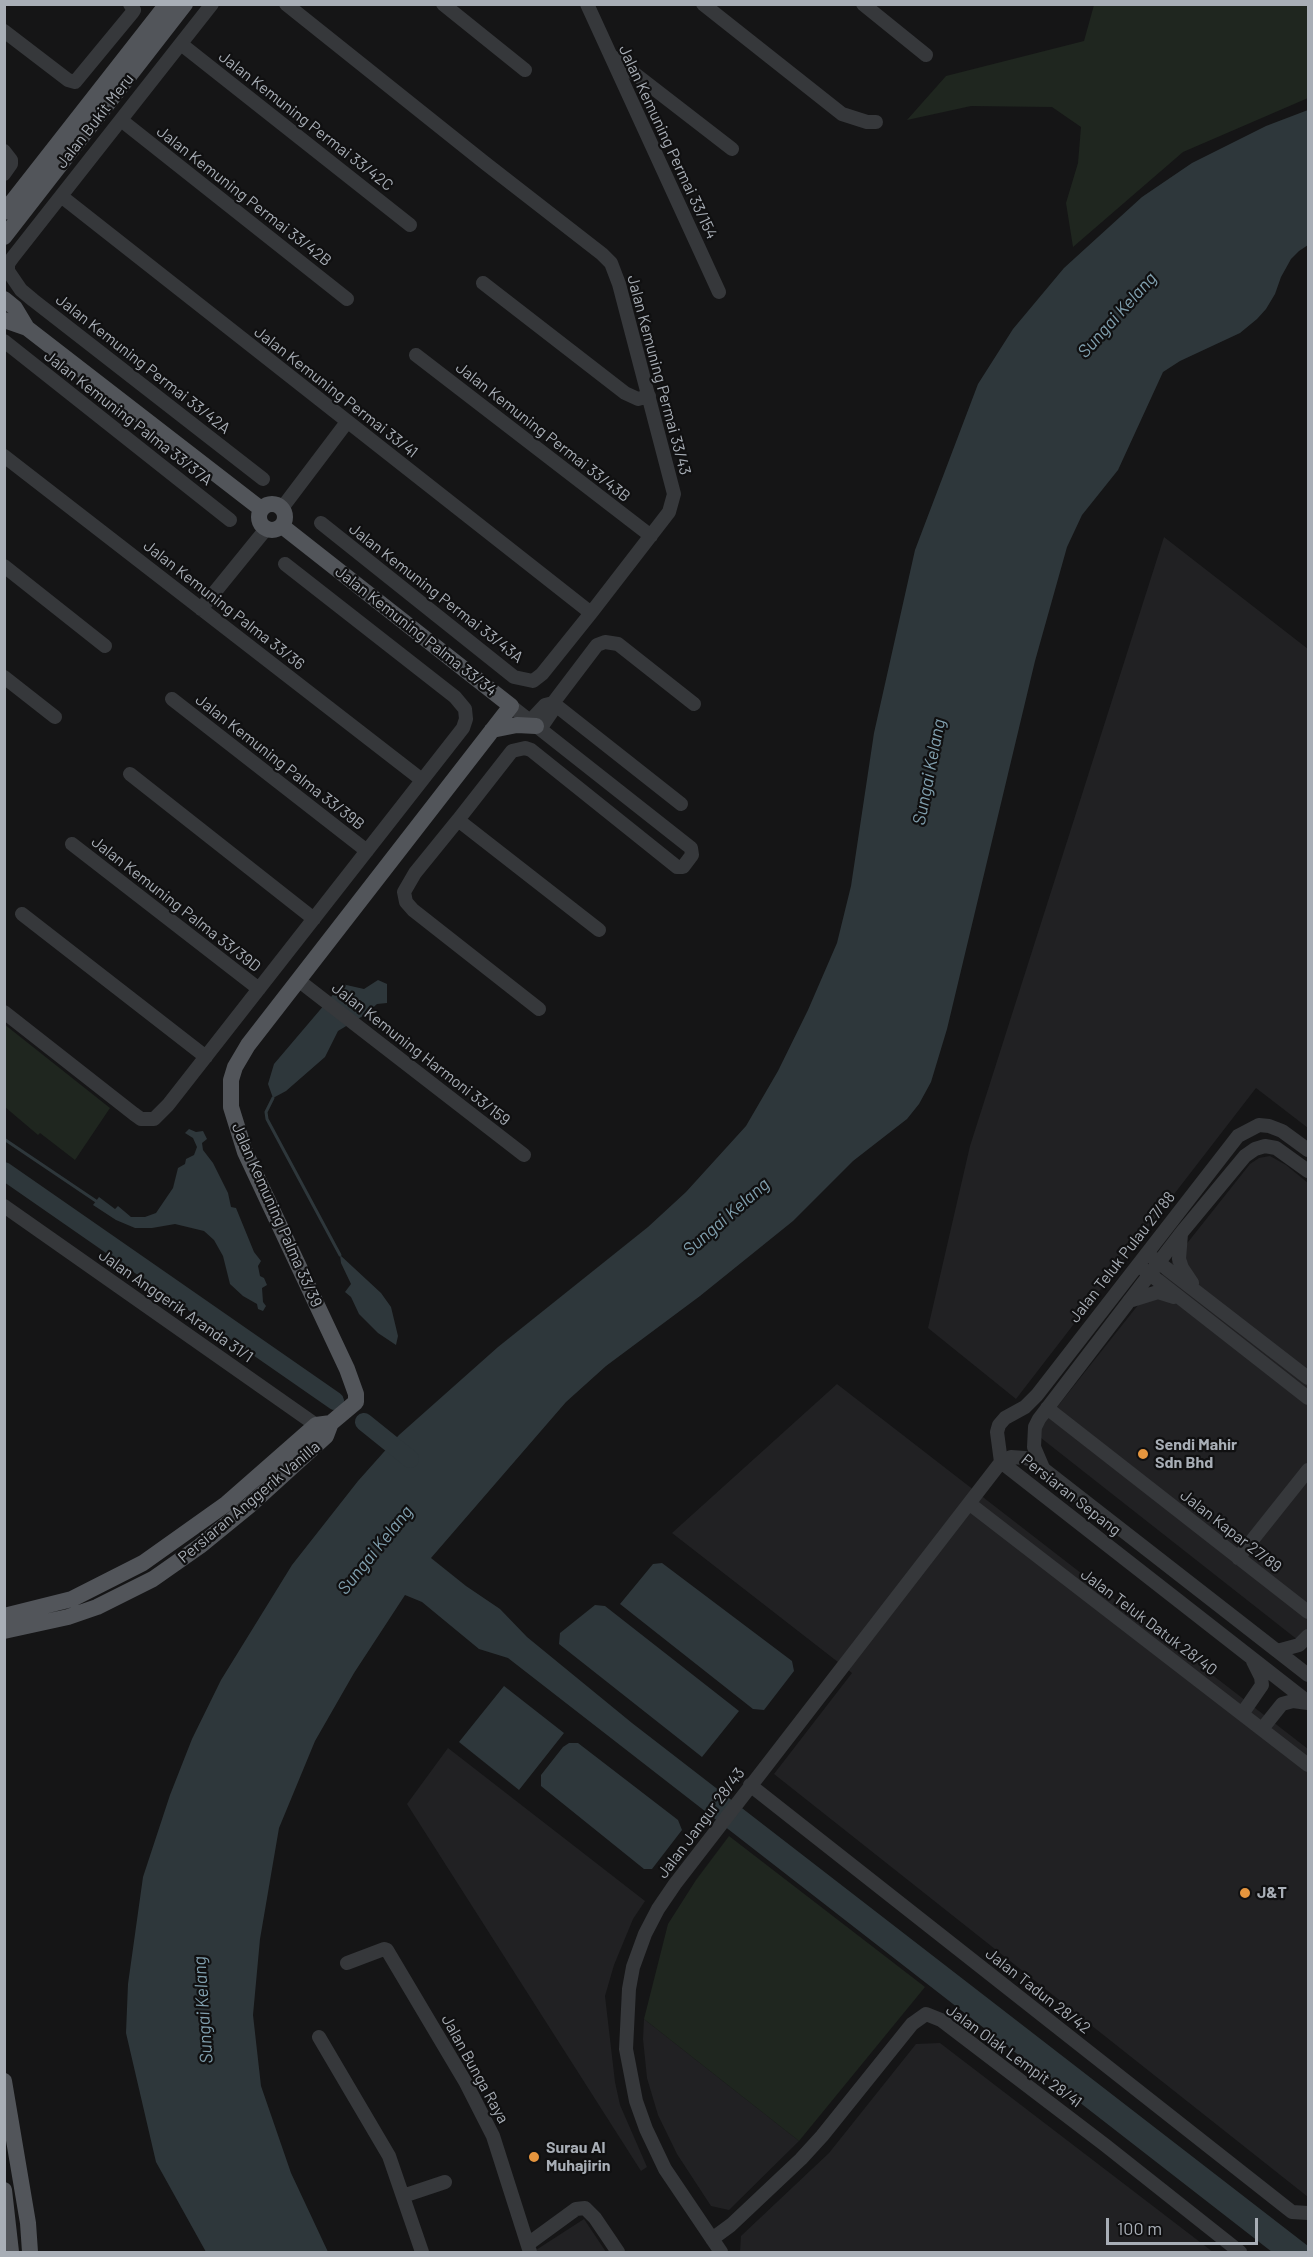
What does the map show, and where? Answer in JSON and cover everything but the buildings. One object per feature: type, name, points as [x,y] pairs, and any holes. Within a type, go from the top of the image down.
[{"type":"main road","name":"Jalan Bukit Meru","points":[[4,212],[167,4]]},
{"type":"main road","name":"Jalan Bukit Meru","points":[[4,237],[186,4]]},
{"type":"main road","points":[[4,299],[15,308],[27,328]]},
{"type":"main road","points":[[4,320],[27,328],[261,509]]},
{"type":"main road","points":[[271,503],[282,508],[286,515],[274,527],[260,522],[261,509],[271,503]]},
{"type":"main road","name":"Jalan Kemuning Palma 33/34","points":[[274,527],[511,706],[371,887]]},
{"type":"main road","points":[[492,730],[517,725],[535,726]]},
{"type":"main road","name":"Jalan Kemuning Palma 33/39","points":[[356,1402],[356,1394],[347,1369],[245,1152],[231,1107],[231,1080],[235,1067],[248,1045],[371,887]]},
{"type":"main road","name":"Persiaran Anggerik Vanilla","points":[[4,1616],[72,1599],[143,1563],[226,1504],[356,1402]]},
{"type":"main road","name":"Persiaran Anggerik Vanilla","points":[[5,1631],[78,1613],[153,1579],[249,1506],[324,1428]]},
{"type":"main road","points":[[4,2081],[22,2182],[30,2253]]},
{"type":"main road","points":[[4,2190],[11,2253]]},
{"type":"main road","points":[[9,2226],[28,2223]]},
{"type":"street","points":[[61,196],[212,4]]},
{"type":"street","name":"Jalan Kemuning Permai 33/43","points":[[286,4],[603,254],[611,263],[619,284],[674,494],[669,512],[651,536],[542,674],[533,681]]},
{"type":"street","points":[[443,4],[525,70]]},
{"type":"street","name":"Jalan Kemuning Permai 33/154","points":[[587,4],[719,292]]},
{"type":"street","points":[[703,4],[842,114],[867,122],[876,122]]},
{"type":"street","points":[[863,4],[926,55]]},
{"type":"street","points":[[4,31],[68,80],[75,82],[132,7]]},
{"type":"street","name":"Jalan Kemuning Permai 33/42C","points":[[181,44],[410,225]]},
{"type":"street","points":[[611,56],[732,149]]},
{"type":"street","points":[[630,99],[641,89],[653,87]]},
{"type":"street","name":"Jalan Kemuning Permai 33/42B","points":[[121,120],[347,299]]},
{"type":"street","points":[[4,174],[11,165],[8,155]]},
{"type":"street","name":"Jalan Kemuning Permai 33/42A","points":[[61,196],[8,264],[8,271],[14,282],[27,295],[263,478]]},
{"type":"street","name":"Jalan Kemuning Permai 33/41","points":[[61,196],[591,613]]},
{"type":"street","points":[[483,283],[625,393],[638,399],[649,396]]},
{"type":"street","name":"Jalan Kemuning Palma 33/37A","points":[[4,341],[230,520]]},
{"type":"street","name":"Jalan Kemuning Permai 33/43B","points":[[416,355],[651,536]]},
{"type":"street","points":[[282,508],[347,422]]},
{"type":"street","name":"Jalan Kemuning Palma 33/36","points":[[4,456],[422,780]]},
{"type":"street","name":"Jalan Kemuning Permai 33/43A","points":[[321,524],[514,677],[533,681]]},
{"type":"street","points":[[201,609],[274,527]]},
{"type":"street","points":[[4,1012],[141,1119],[154,1119],[206,1057],[463,728],[466,719],[465,709],[454,697],[285,564]]},
{"type":"street","points":[[4,566],[105,646]]},
{"type":"street","points":[[535,726],[545,705],[553,703],[597,645],[604,642],[618,644],[694,704]]},
{"type":"street","points":[[4,677],[55,717]]},
{"type":"street","name":"Jalan Kemuning Palma 33/39B","points":[[172,699],[367,851]]},
{"type":"street","points":[[553,703],[681,804]]},
{"type":"street","points":[[511,706],[691,848],[692,855],[680,868],[531,750],[525,748],[512,751],[404,892],[406,902],[413,910],[538,1009]]},
{"type":"street","points":[[130,774],[314,919]]},
{"type":"street","points":[[459,821],[599,930]]},
{"type":"street","points":[[662,854],[675,836]]},
{"type":"street","name":"Jalan Kemuning Palma 33/39D","points":[[72,844],[259,989]]},
{"type":"street","points":[[22,914],[206,1057]]},
{"type":"street","name":"Jalan Kemuning Harmoni 33/159","points":[[298,980],[524,1155]]},
{"type":"street","name":"Jalan Teluk Pulau 27/88","points":[[1001,1462],[997,1432],[999,1425],[1005,1418],[1025,1407],[1037,1395],[1238,1136],[1259,1125],[1269,1126],[1281,1131],[1308,1150]]},
{"type":"street","name":"Jalan Teluk Pulau 27/88","points":[[1044,1470],[1037,1457],[1034,1436],[1035,1427],[1047,1408],[1182,1232],[1245,1156],[1265,1146],[1276,1148],[1308,1171]]},
{"type":"street","name":"Jalan Anggerik Aranda 31/1","points":[[4,1206],[324,1428]]},
{"type":"street","points":[[1182,1232],[1179,1259],[1187,1277],[1202,1295]]},
{"type":"street","points":[[1147,1253],[1308,1378]]},
{"type":"street","points":[[1138,1265],[1308,1398]]},
{"type":"street","points":[[1129,1301],[1158,1292],[1194,1308]]},
{"type":"street","name":"Jalan Kapar 27/89","points":[[1047,1408],[1308,1612]]},
{"type":"street","name":"Persiaran Sepang","points":[[1308,1676],[1044,1470],[1025,1458],[1011,1457],[1001,1462],[1308,1702]]},
{"type":"street","name":"Jalan Jangur 28/43","points":[[721,2253],[665,2169],[636,2101],[626,2049],[631,1978],[645,1934],[664,1900],[714,1832],[1001,1462]]},
{"type":"street","points":[[1239,1558],[1308,1470]]},
{"type":"street","name":"Jalan Teluk Datuk 28/40","points":[[970,1504],[1308,1765]]},
{"type":"street","points":[[1108,1545],[1121,1529]]},
{"type":"street","points":[[1277,1651],[1299,1645],[1308,1636]]},
{"type":"street","points":[[1242,1714],[1262,1686],[1262,1677],[1251,1656]]},
{"type":"street","points":[[1262,1729],[1276,1708],[1282,1704],[1293,1701],[1308,1702]]},
{"type":"street","name":"Jalan Tadun 28/42","points":[[746,1790],[1292,2212],[1308,2213]]},
{"type":"street","name":"Jalan Bunga Raya","points":[[347,1963],[384,1949],[387,1950],[466,2084],[493,2136],[529,2248]]},
{"type":"street","name":"Jalan Olak Lempit 28/41","points":[[712,2239],[731,2225],[801,2159],[912,2024],[926,2014],[941,2020],[1105,2145],[1240,2253]]},
{"type":"street","points":[[319,2037],[389,2156],[422,2253]]},
{"type":"street","points":[[403,2196],[445,2182]]},
{"type":"street","points":[[529,2248],[576,2209],[585,2208],[595,2217],[618,2253]]},
{"type":"shaded area","points":[[1094,5],[1308,5],[1308,98],[1183,152],[1073,247],[1066,203],[1078,163],[1081,127],[1052,107],[971,106],[907,120],[946,76],[1084,41]]},
{"type":"shaded area","points":[[1164,537],[1308,649],[1308,1128],[1256,1088],[1016,1399],[928,1328],[970,1146]]},
{"type":"shaded area","points":[[4,1024],[110,1108],[75,1160],[40,1133],[38,1135],[5,1107]]},
{"type":"shaded area","points":[[1270,1156],[1286,1165],[1308,1183],[1308,1648],[1041,1438],[1042,1426],[1250,1164],[1259,1158]]},
{"type":"shaded area","points":[[837,1384],[1308,1749],[1308,2197],[774,1774],[852,1673],[672,1533]]},
{"type":"shaded area","points":[[448,1748],[645,1901],[633,1919],[614,1965],[605,1996],[615,2082],[620,2105],[647,2167],[641,2171],[407,1804]]},
{"type":"shaded area","points":[[729,1836],[925,1987],[799,2141],[644,2019],[668,1924],[696,1880]]},
{"type":"shaded area","points":[[644,2019],[799,2141],[729,2210],[711,2206],[677,2154],[658,2115],[647,2078],[643,2039]]},
{"type":"shaded area","points":[[940,2043],[1213,2252],[740,2252],[741,2236],[829,2153],[916,2044]]},
{"type":"shaded area","points":[[584,2219],[606,2252],[537,2252],[536,2250]]},
{"type":"water","name":"Sungai Kelang","points":[[1308,110],[1308,245],[1291,259],[1275,294],[1257,319],[1240,333],[1180,361],[1163,372],[1118,470],[1082,515],[1067,547],[1035,661],[947,1029],[931,1082],[919,1104],[907,1119],[853,1161],[793,1221],[700,1296],[606,1366],[566,1402],[431,1558],[500,1609],[527,1637],[632,1723],[1308,2246],[1308,2252],[1272,2252],[508,1658],[479,1649],[422,1602],[405,1595],[354,1673],[315,1741],[279,1828],[260,1939],[253,2015],[261,2086],[291,2173],[328,2252],[206,2252],[156,2162],[126,2033],[128,1984],[143,1877],[170,1795],[192,1739],[221,1680],[292,1565],[358,1481],[399,1435],[498,1347],[648,1227],[686,1192],[746,1126],[778,1071],[837,943],[851,886],[874,733],[915,550],[978,384],[1013,329],[1064,268],[1142,197],[1192,163],[1266,126]]},
{"type":"water","points":[[378,980],[387,984],[387,1003],[377,1004],[366,1014],[338,1031],[325,1057],[286,1091],[273,1098],[268,1084],[274,1064],[342,984],[364,989]]},
{"type":"water","points":[[189,1129],[196,1132],[203,1131],[207,1139],[202,1143],[203,1150],[213,1163],[228,1193],[231,1207],[236,1208],[254,1252],[261,1261],[258,1266],[260,1276],[264,1278],[267,1285],[262,1288],[263,1302],[266,1306],[263,1311],[230,1284],[223,1256],[214,1240],[204,1231],[175,1224],[135,1228],[116,1220],[93,1205],[99,1197],[115,1209],[118,1206],[131,1217],[145,1217],[156,1213],[173,1188],[178,1168],[185,1164],[186,1159],[194,1155],[197,1147],[193,1138],[185,1133]]},
{"type":"water","points":[[340,1255],[381,1293],[391,1307],[398,1336],[396,1345],[378,1333],[359,1314],[351,1297],[345,1292],[351,1284],[341,1263]]},
{"type":"water","points":[[662,1563],[792,1661],[794,1671],[764,1710],[753,1709],[620,1604],[653,1564]]},
{"type":"water","points":[[595,1605],[605,1606],[739,1711],[702,1757],[559,1644],[560,1633]]},
{"type":"water","points":[[504,1686],[564,1733],[519,1790],[459,1742]]},
{"type":"water","points":[[569,1743],[578,1743],[678,1820],[682,1830],[652,1869],[644,1869],[541,1786],[541,1775],[563,1747]]},
{"type":"waterway","points":[[273,1098],[266,1112],[267,1119],[340,1255]]},
{"type":"waterway","points":[[4,1139],[96,1201]]},
{"type":"waterway","points":[[4,1171],[335,1401]]},
{"type":"waterway","points":[[364,1422],[410,1459]]},
{"type":"place","name":"Sendi Mahir Sdn Bhd","points":[[1143,1454]]},
{"type":"place","name":"J&T","points":[[1245,1893]]},
{"type":"place","name":"Surau Al Muhajirin","points":[[534,2157]]}]
